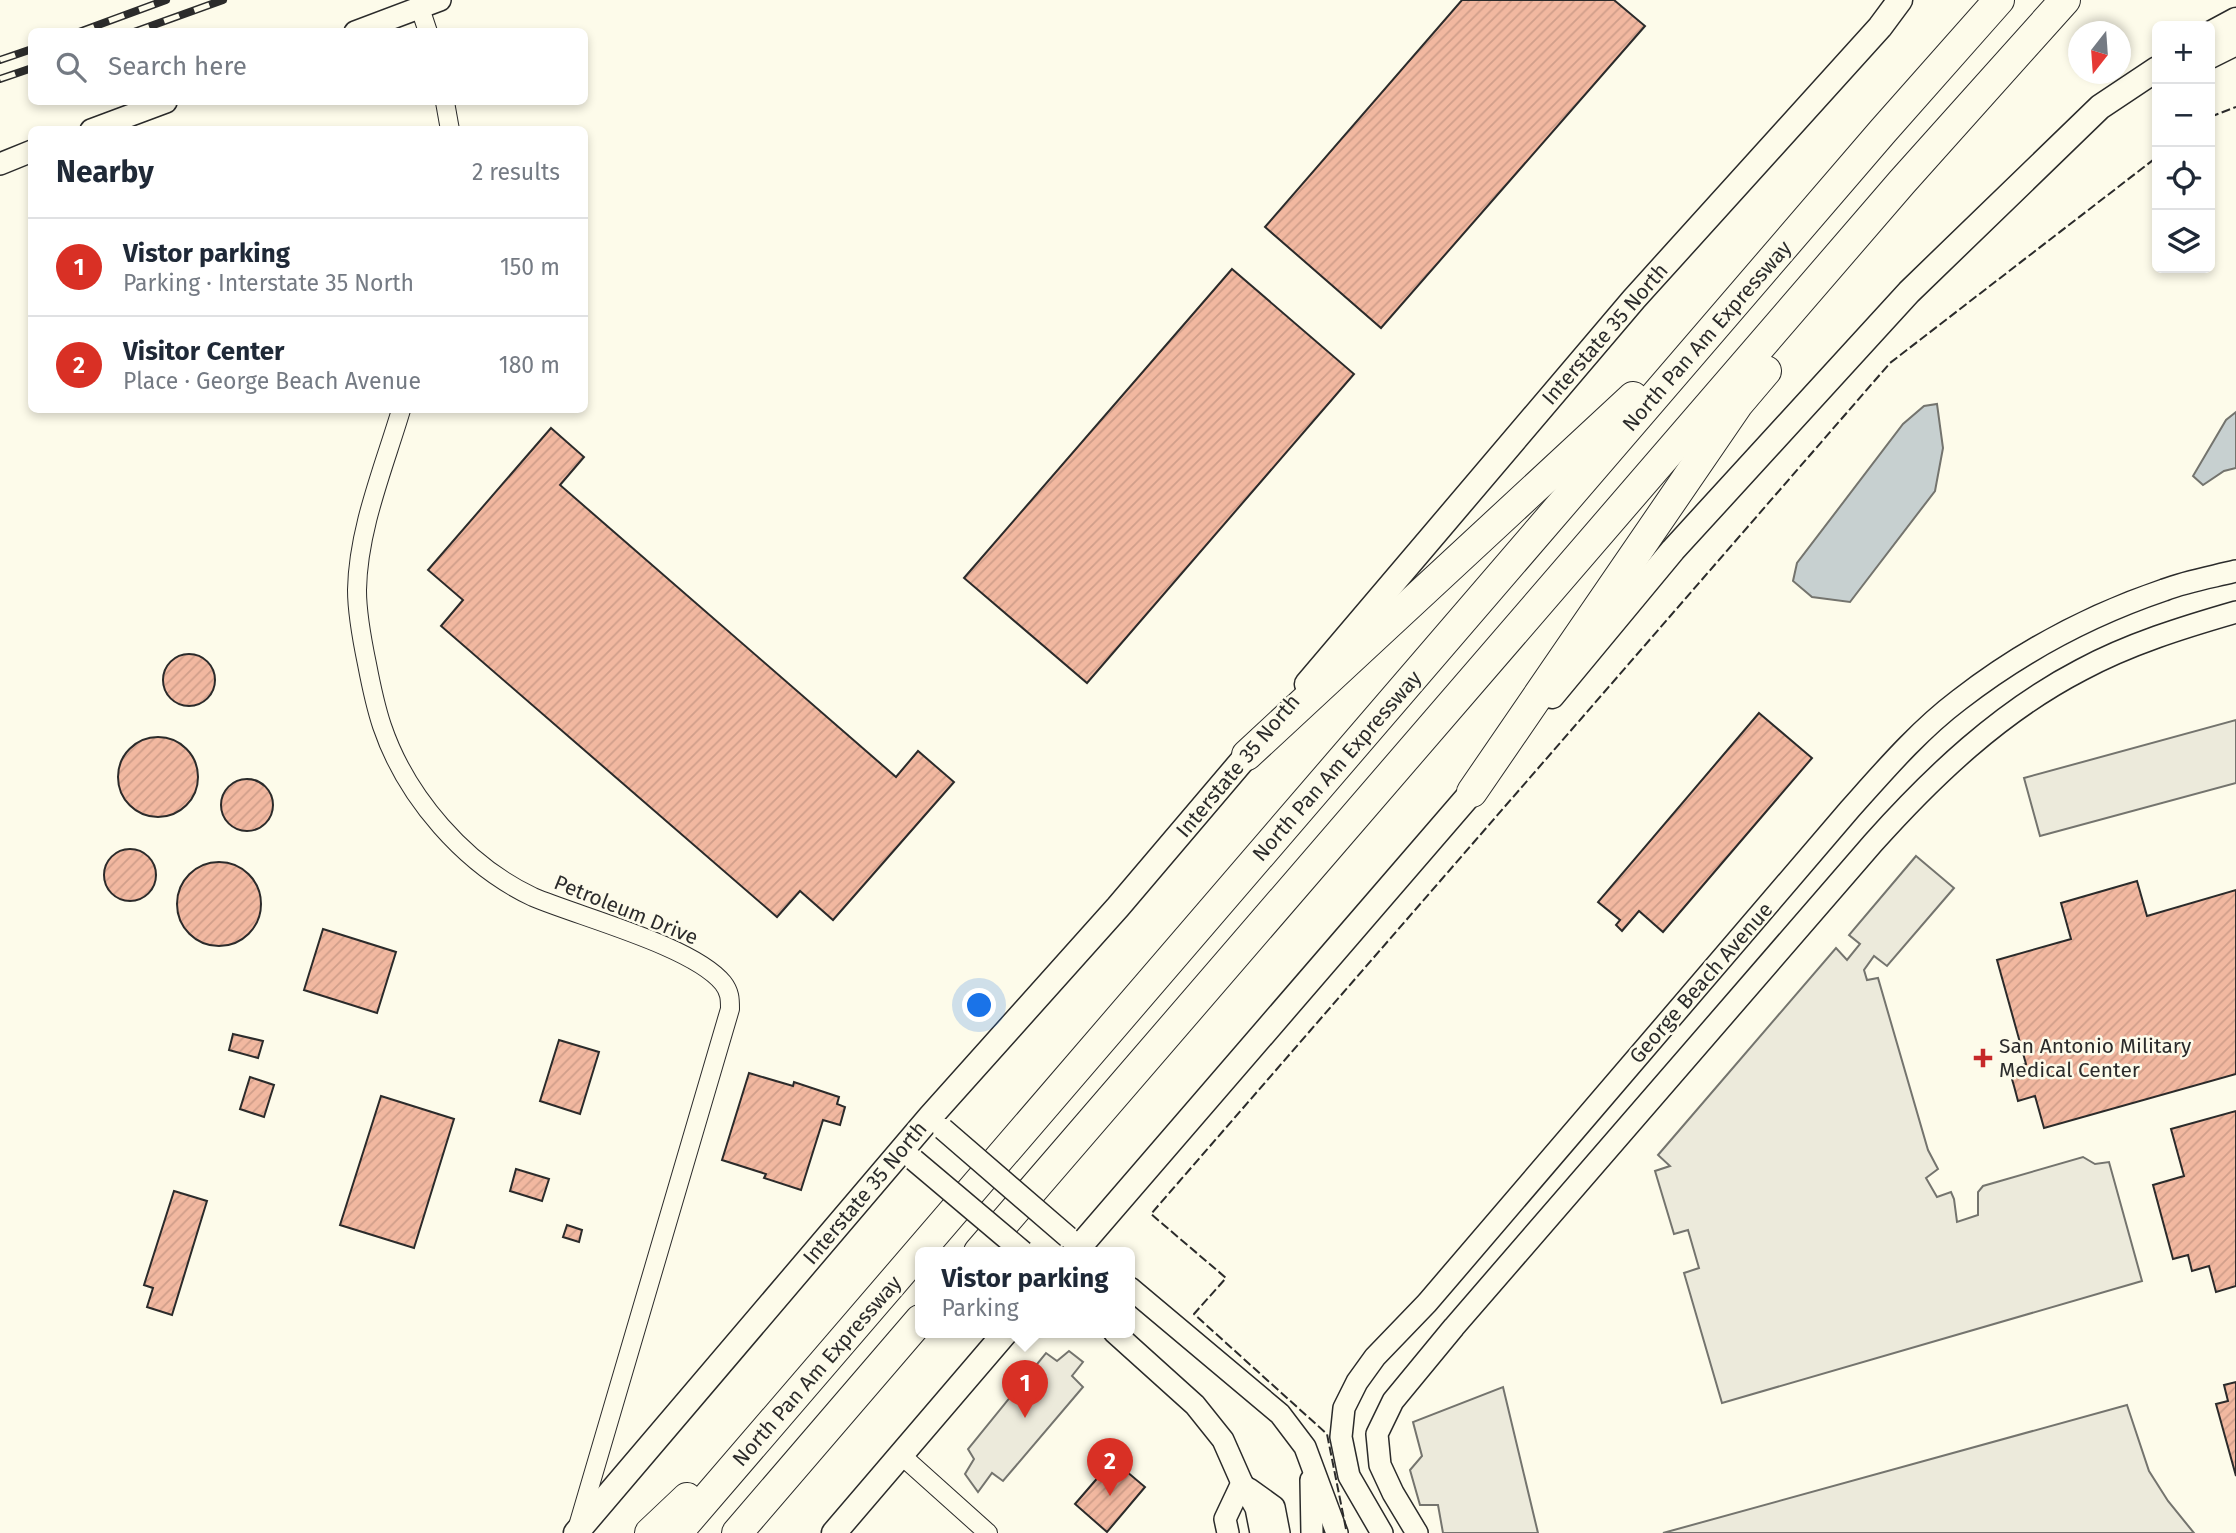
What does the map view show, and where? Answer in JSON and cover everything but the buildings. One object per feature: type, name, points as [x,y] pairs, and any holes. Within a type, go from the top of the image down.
[{"type":"highway","name":"North Pan Am Expressway","points":[[924,1247],[1998,0]]},
{"type":"highway","points":[[1472,792],[1738,404],[2062,3]]},
{"type":"highway","points":[[983,1247],[1902,182],[2062,3]]},
{"type":"highway","points":[[1247,755],[1748,289]]},
{"type":"highway","name":"North Pan Am Expressway","points":[[677,1533],[915,1258]]},
{"type":"highway","points":[[737,1533],[915,1326]]},
{"type":"highway","points":[[650,1533],[802,1389]]},
{"type":"main road","name":"Interstate 35 North","points":[[576,1533],[937,1123],[1634,299],[1880,27],[1900,0]]},
{"type":"main road","points":[[2215,31],[2236,20]]},
{"type":"main road","points":[[2215,54],[2236,43]]},
{"type":"main road","points":[[1077,1247],[1472,792],[1673,550],[1909,292],[2096,111],[2152,72]]},
{"type":"main road","points":[[2096,111],[2152,83]]},
{"type":"main road","points":[[834,1533],[1001,1338]]},
{"type":"street","points":[[366,28],[430,4],[428,28]]},
{"type":"street","points":[[102,126],[158,105]]},
{"type":"street","points":[[446,105],[449,126]]},
{"type":"street","points":[[0,164],[28,153]]},
{"type":"street","name":"Petroleum Drive","points":[[400,413],[368,521],[357,591],[361,635],[374,702],[398,761],[420,799],[440,824],[487,870],[533,897],[666,946],[712,973],[723,983],[729,994],[730,1009],[576,1533]]},
{"type":"street","name":"George Beach Avenue","points":[[1382,1533],[1349,1476],[1341,1437],[1344,1408],[1357,1382],[1375,1357],[1427,1303],[1850,809],[1902,752],[1957,701],[2019,658],[2087,621],[2165,589],[2236,571]]},
{"type":"street","name":"George Beach Avenue","points":[[1417,1533],[1380,1465],[1377,1434],[1393,1401],[1873,844],[1918,794],[2023,704],[2092,665],[2161,636],[2236,612]]},
{"type":"street","points":[[937,1123],[1077,1247]]},
{"type":"street","points":[[908,1155],[1017,1247]]},
{"type":"street","points":[[1135,1292],[1280,1414],[1305,1447],[1324,1533]]},
{"type":"street","points":[[1121,1338],[1195,1405],[1223,1440],[1241,1483],[1256,1508],[1261,1533]]},
{"type":"street","points":[[901,1455],[988,1533]]},
{"type":"street","points":[[1310,1464],[1312,1533]]},
{"type":"street","points":[[1310,1464],[1337,1533]]},
{"type":"street","points":[[1228,1533],[1225,1518],[1241,1483]]},
{"type":"street","points":[[1241,1483],[1239,1514],[1243,1533]]},
{"type":"street","points":[[1241,1483],[1275,1507],[1279,1533]]},
{"type":"shaded area","points":[[1937,404],[1943,448],[1935,491],[1850,602],[1812,597],[1793,581],[1797,563],[1903,424],[1924,406]]},
{"type":"shaded area","points":[[2236,412],[2236,468],[2224,471],[2203,485],[2193,476],[2226,420]]},
{"type":"shaded area","points":[[2236,720],[2236,783],[2040,836],[2024,778]]},
{"type":"shaded area","points":[[1916,856],[1954,888],[1887,966],[1874,956],[1864,970],[1867,980],[1878,978],[1928,1150],[1938,1169],[1926,1178],[1937,1197],[1951,1192],[1957,1222],[1978,1215],[1978,1192],[1983,1186],[2083,1157],[2095,1164],[2109,1162],[2142,1281],[1722,1403],[1684,1273],[1699,1268],[1688,1230],[1674,1234],[1655,1171],[1670,1166],[1658,1155],[1836,948],[1847,960],[1860,944],[1849,935]]},
{"type":"shaded area","points":[[1069,1351],[1083,1362],[1072,1376],[1083,1387],[1003,1481],[992,1473],[978,1492],[965,1474],[974,1459],[968,1449],[1046,1353],[1057,1361]]},
{"type":"shaded area","points":[[1503,1387],[1538,1533],[1443,1533],[1438,1505],[1420,1505],[1410,1470],[1422,1456],[1413,1422]]},
{"type":"shaded area","points":[[2127,1405],[2149,1471],[2168,1501],[2194,1533],[1663,1533]]},
{"type":"railway","points":[[90,28],[166,0]]},
{"type":"railway","points":[[145,28],[223,0]]},
{"type":"railway","points":[[0,60],[28,50]]},
{"type":"railway","points":[[0,79],[28,69]]},
{"type":"fence","points":[[2215,115],[2236,107]]},
{"type":"fence","points":[[1346,1529],[1327,1434],[1194,1314],[1226,1278],[1151,1214],[1890,363],[2152,161]]},
{"type":"place","name":"San Antonio Military Medical Center","points":[[1983,1058]]},
{"type":"place","name":"Vistor parking","points":[[1025,1418]]},
{"type":"place","name":"Visitor Center","points":[[1110,1496]]}]
